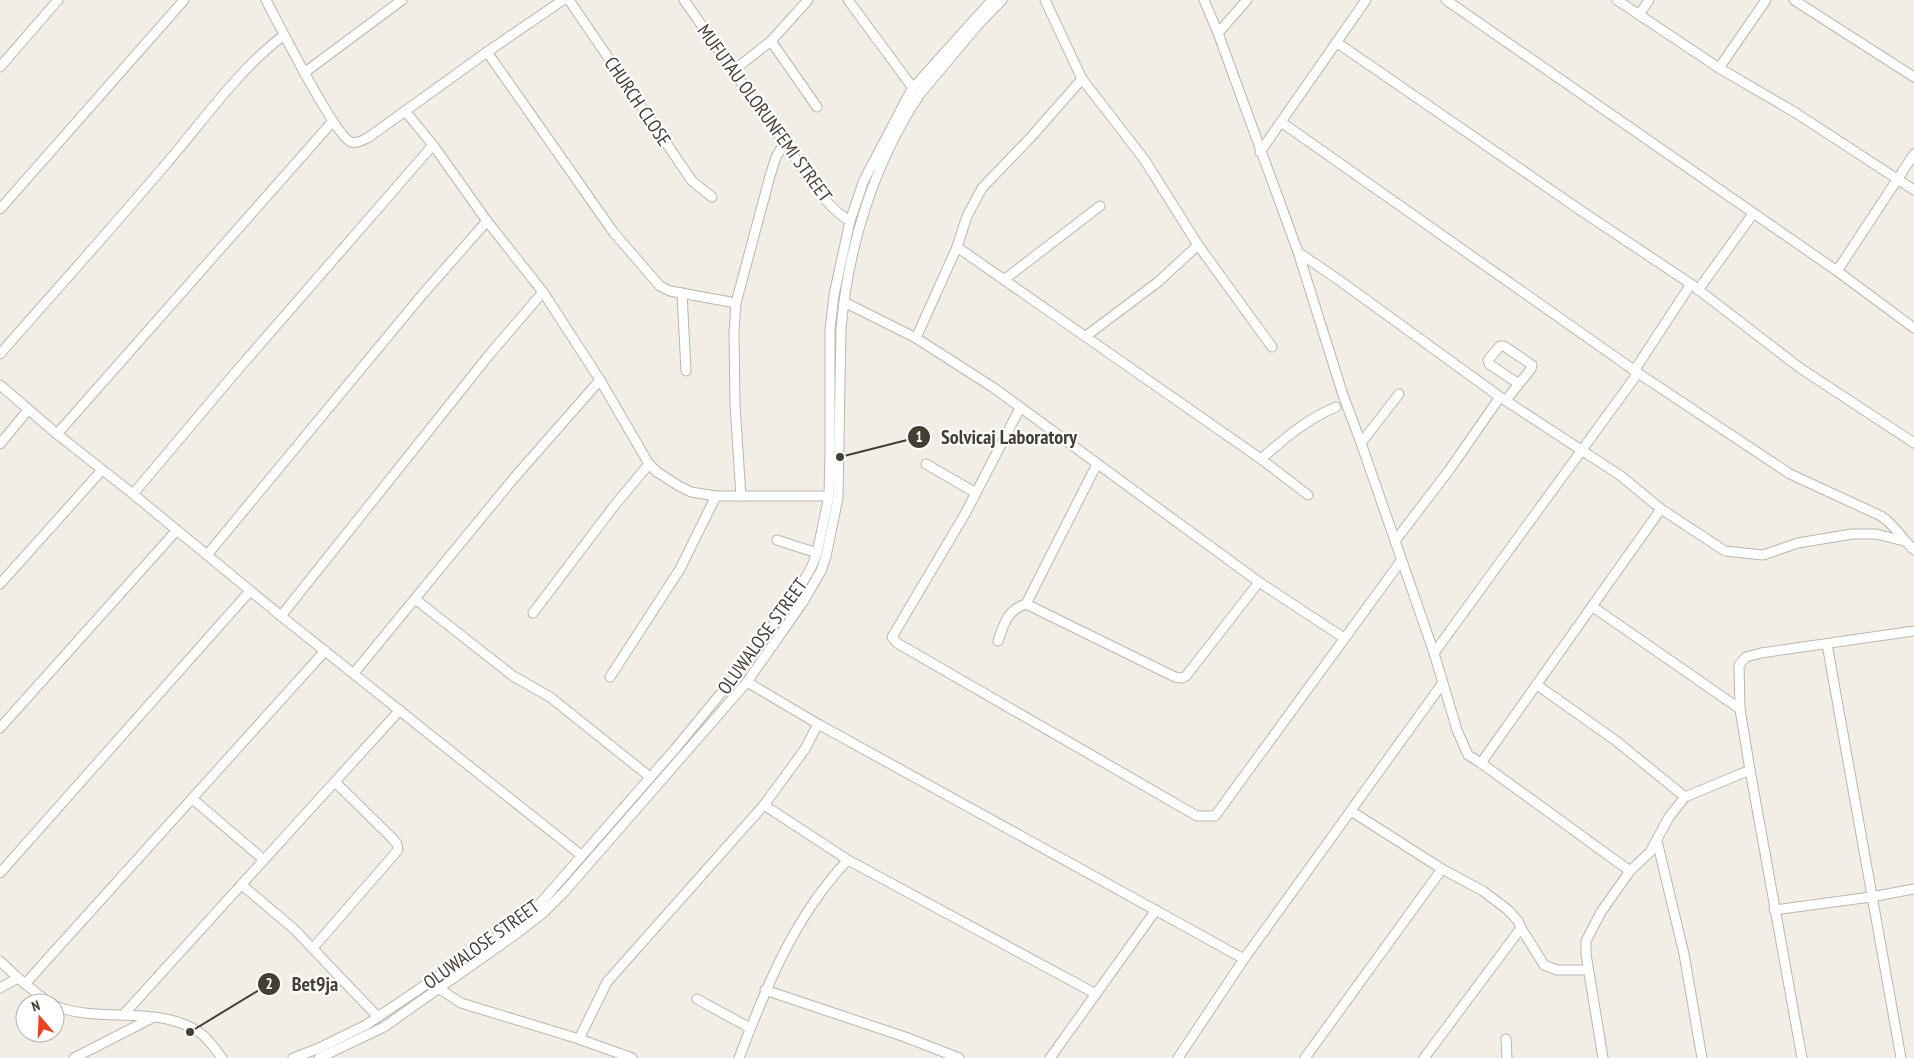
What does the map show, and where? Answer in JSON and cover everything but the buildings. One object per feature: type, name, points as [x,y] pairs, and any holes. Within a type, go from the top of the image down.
[{"type":"street","points":[[0,67],[58,0]]},
{"type":"street","points":[[0,209],[184,0]]},
{"type":"street","points":[[266,0],[304,73],[333,120],[351,142],[360,142],[563,0]]},
{"type":"street","points":[[304,73],[402,0]]},
{"type":"street","name":"CHURCH CLOSE","points":[[569,0],[692,181],[712,197]]},
{"type":"street","name":"MUFUTAU OLORUNFEMI STREET","points":[[684,0],[784,144],[827,201],[850,221]]},
{"type":"street","points":[[734,70],[770,41],[808,0]]},
{"type":"street","points":[[848,0],[913,88]]},
{"type":"street","name":"OLUWALOSE STREET","points":[[320,1058],[384,1027],[542,914],[565,891],[634,803],[650,777],[736,676],[812,568],[829,496],[830,330],[834,295],[850,221],[864,180],[913,88],[992,0]]},
{"type":"street","name":"OLUWALOSE STREET","points":[[293,1058],[317,1049],[378,1017],[511,927],[537,907],[581,855],[634,803],[747,682],[803,602],[821,572],[838,498],[841,329],[844,302],[859,226],[874,184],[899,127],[920,94],[977,26],[1002,0]]},
{"type":"street","points":[[1045,0],[1082,79],[1154,174],[1198,245],[1272,346]]},
{"type":"street","points":[[1204,0],[1218,33],[1298,252],[1343,395],[1434,653],[1456,730],[1468,755],[1482,763],[1630,871]]},
{"type":"street","points":[[1218,33],[1247,0]]},
{"type":"street","points":[[1260,152],[1366,0]]},
{"type":"street","points":[[1446,0],[1837,271],[1914,328]]},
{"type":"street","points":[[1618,0],[1719,68],[1796,113],[1914,190]]},
{"type":"street","points":[[1639,15],[1649,0]]},
{"type":"street","points":[[1719,68],[1766,0]]},
{"type":"street","points":[[1794,0],[1914,77]]},
{"type":"street","points":[[0,354],[159,173],[226,92],[262,54],[284,35]]},
{"type":"street","points":[[770,41],[817,107]]},
{"type":"street","points":[[1336,42],[1694,287],[1800,368],[1914,443]]},
{"type":"street","points":[[487,52],[614,233],[660,286],[665,290],[736,303]]},
{"type":"street","points":[[916,338],[957,247],[967,216],[982,188],[1032,136],[1082,79]]},
{"type":"street","points":[[405,111],[433,145],[487,221],[543,292],[600,380],[649,464],[668,480],[691,492],[716,496],[829,496]]},
{"type":"street","points":[[57,434],[333,120]]},
{"type":"street","points":[[1281,122],[1636,372],[1790,474],[1891,522],[1904,541],[1914,550]]},
{"type":"street","points":[[741,496],[735,396],[734,332],[736,303],[770,176],[776,157],[784,144]]},
{"type":"street","points":[[133,494],[235,373],[433,145]]},
{"type":"street","points":[[1837,271],[1914,154]]},
{"type":"street","points":[[1005,279],[1100,206]]},
{"type":"street","points":[[1434,653],[1582,450],[1694,287],[1753,214]]},
{"type":"street","points":[[206,555],[422,295],[487,221]]},
{"type":"street","points":[[1086,336],[1158,282],[1198,245]]},
{"type":"street","points":[[957,247],[1261,459],[1308,495]]},
{"type":"street","points":[[1298,252],[1503,399],[1621,476],[1661,509],[1725,551],[1763,555],[1798,543],[1852,534],[1876,534],[1904,541]]},
{"type":"street","points":[[281,616],[489,355],[543,292]]},
{"type":"street","points":[[682,293],[686,371]]},
{"type":"street","points":[[844,302],[916,338],[994,388],[1259,582],[1344,638]]},
{"type":"street","points":[[1395,541],[1503,399],[1519,384],[1532,369],[1532,365],[1504,346],[1500,346],[1489,356],[1489,364],[1519,384]]},
{"type":"street","points":[[354,674],[514,478],[600,380]]},
{"type":"street","points":[[0,385],[57,434],[250,591],[581,855]]},
{"type":"street","points":[[1361,443],[1399,394]]},
{"type":"street","points":[[1261,459],[1304,424],[1336,407]]},
{"type":"street","points":[[1020,408],[961,520],[892,637],[894,640],[1197,816],[1215,816],[1401,561]]},
{"type":"street","points":[[0,444],[28,410]]},
{"type":"street","points":[[533,613],[614,506],[649,464]]},
{"type":"street","points":[[926,464],[976,492]]},
{"type":"street","points":[[1026,604],[1097,464]]},
{"type":"street","points":[[0,584],[102,470]]},
{"type":"street","points":[[610,677],[680,569],[716,496]]},
{"type":"street","points":[[1482,763],[1661,509]]},
{"type":"street","points":[[0,728],[177,530]]},
{"type":"street","points":[[777,540],[817,553]]},
{"type":"street","points":[[998,641],[1006,619],[1016,607],[1026,604],[1176,678],[1182,678],[1186,676],[1259,582]]},
{"type":"street","points":[[0,873],[250,591]]},
{"type":"street","points":[[415,599],[513,676],[550,697],[650,777]]},
{"type":"street","points":[[1593,607],[1740,709]]},
{"type":"street","points":[[1802,1058],[1774,910],[1740,709],[1739,665],[1746,657],[1760,653],[1914,631]]},
{"type":"street","points":[[1826,644],[1901,1058]]},
{"type":"street","points":[[0,988],[21,981],[192,801],[325,651]]},
{"type":"street","points":[[747,682],[818,724],[1244,959]]},
{"type":"street","points":[[1178,1058],[1244,959],[1442,684]]},
{"type":"street","points":[[1537,685],[1616,740],[1685,797]]},
{"type":"street","points":[[124,1014],[400,710]]},
{"type":"street","points":[[579,1039],[606,982],[764,805],[805,750],[818,724]]},
{"type":"street","points":[[1603,1058],[1588,970],[1586,941],[1601,912],[1630,871],[1650,852],[1669,817],[1685,797],[1750,770]]},
{"type":"street","points":[[313,948],[398,850],[397,844],[392,838],[335,782]]},
{"type":"street","points":[[192,801],[195,801],[264,860]]},
{"type":"street","points":[[764,805],[848,860],[1096,994]]},
{"type":"street","points":[[1351,811],[1508,910],[1518,921],[1520,928],[1544,965],[1557,970],[1588,970]]},
{"type":"street","points":[[1657,841],[1684,954],[1702,1058]]},
{"type":"street","points":[[739,1058],[765,990],[796,930],[831,877],[848,860]]},
{"type":"street","points":[[1305,1058],[1442,868]]},
{"type":"street","points":[[242,885],[294,929],[378,1017]]},
{"type":"street","points":[[1774,910],[1871,897],[1914,889]]},
{"type":"street","points":[[1050,1058],[1156,910]]},
{"type":"street","points":[[1424,1058],[1520,928]]},
{"type":"street","points":[[0,961],[36,993]]},
{"type":"street","points":[[438,988],[461,1003],[579,1039],[632,1058]]},
{"type":"street","points":[[765,990],[959,1058]]},
{"type":"street","points":[[697,999],[750,1028]]},
{"type":"street","points":[[65,1010],[164,1018],[200,1033],[222,1058]]},
{"type":"street","points":[[74,1058],[152,1018]]},
{"type":"street","points":[[1506,1039],[1508,1058]]},
{"type":"place","name":"Solvicaj Laboratory","points":[[840,457]]},
{"type":"place","name":"Bet9ja","points":[[190,1032]]}]
